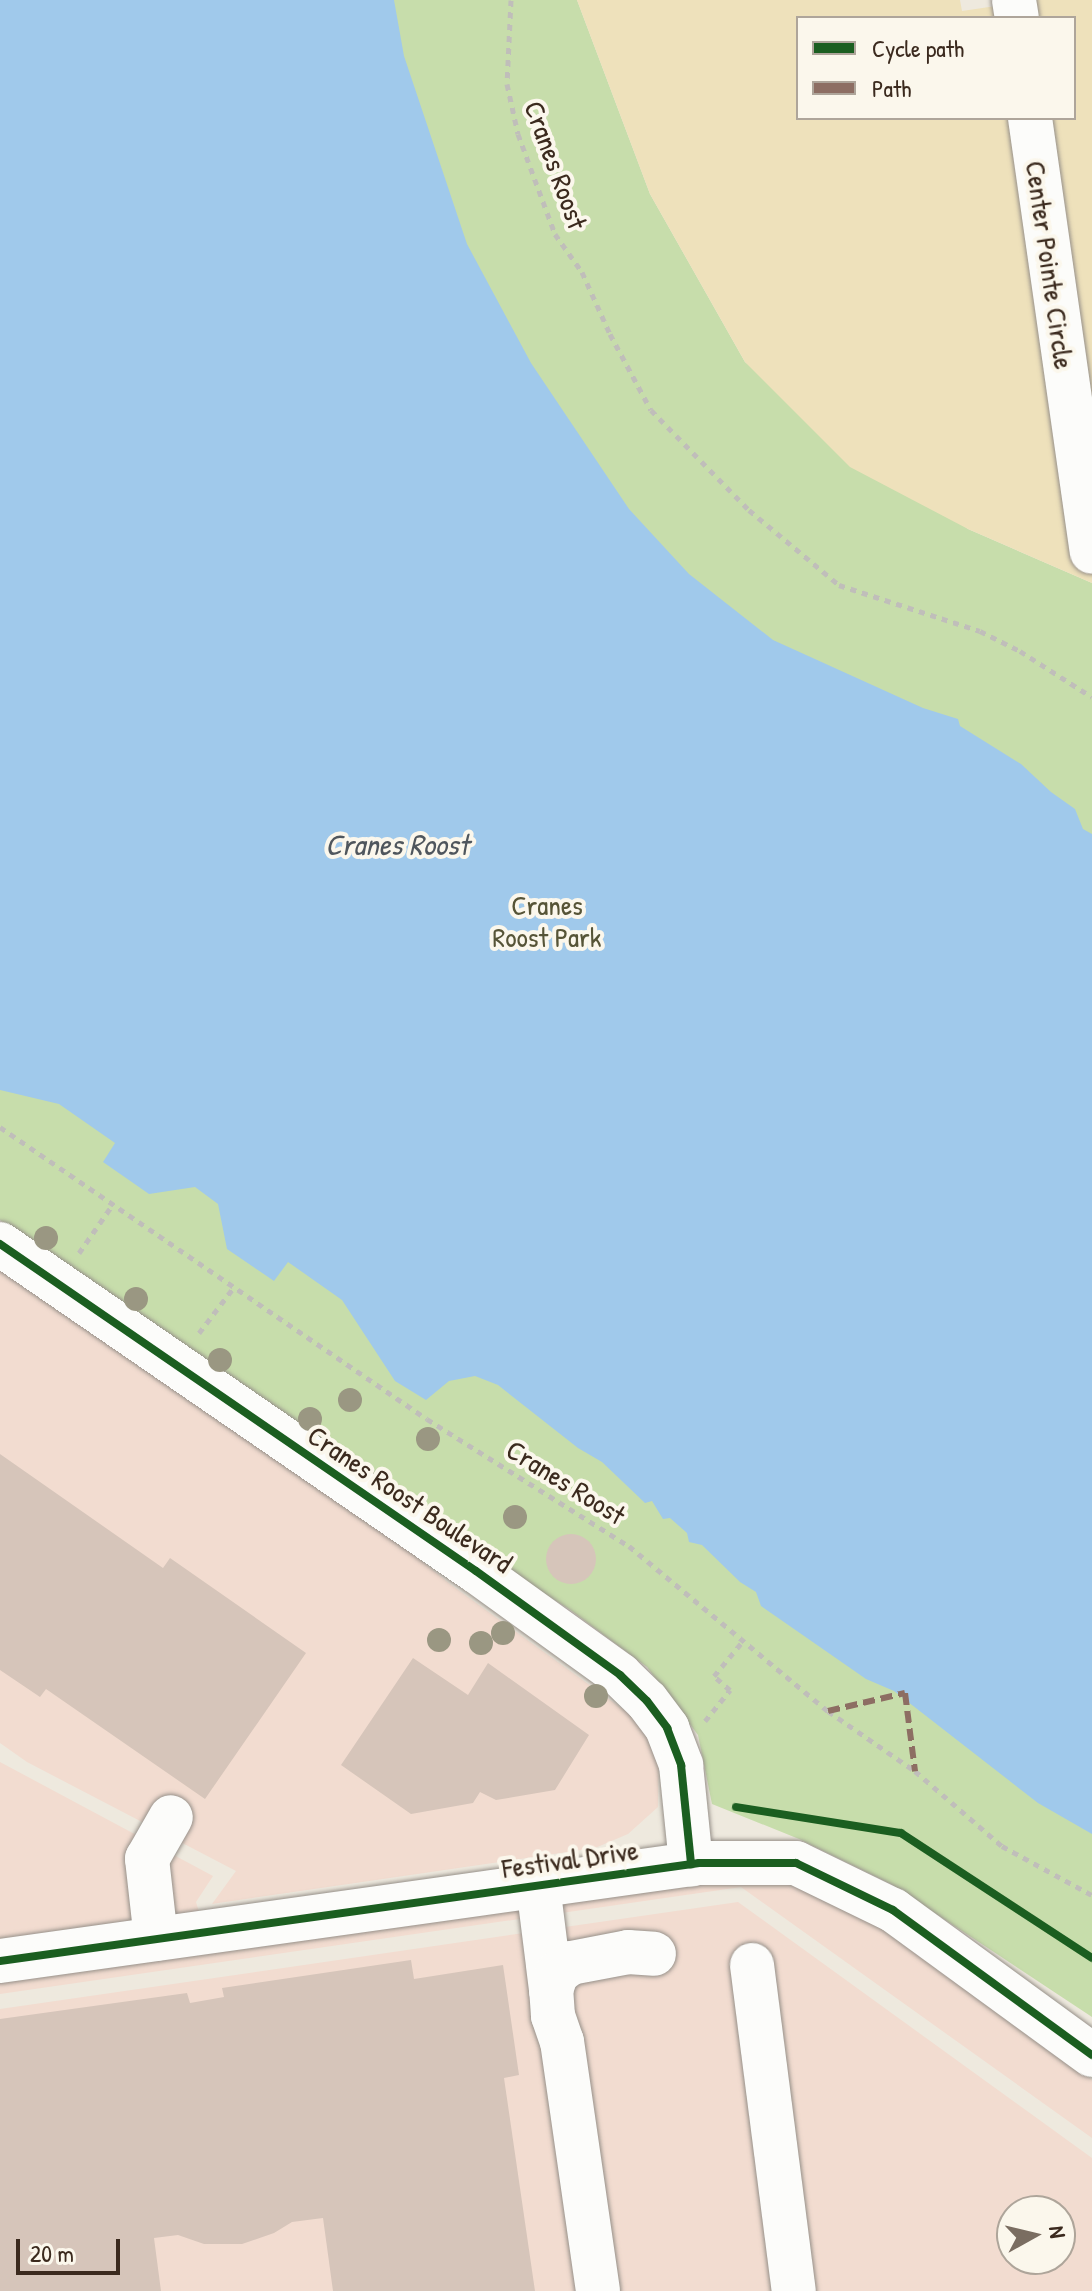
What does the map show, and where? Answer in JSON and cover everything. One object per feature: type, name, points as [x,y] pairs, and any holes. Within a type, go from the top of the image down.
[{"type":"street","name":"Center Pointe Circle","points":[[1030,120],[1092,552]]},
{"type":"street","name":"Cranes Roost Boulevard","points":[[0,1244],[476,1571],[620,1675],[647,1701],[667,1728],[681,1765],[691,1864]]},
{"type":"street","points":[[156,1939],[147,1859],[171,1817]]},
{"type":"street","name":"Festival Drive","points":[[0,1961],[691,1864],[796,1863],[893,1910],[1092,2055]]},
{"type":"street","points":[[538,1885],[553,2016],[562,2042],[598,2291]]},
{"type":"street","points":[[551,1990],[557,1973],[571,1963],[628,1952],[654,1954],[590,1979],[577,1989],[562,2042]]},
{"type":"street","points":[[752,1965],[794,2291]]},
{"type":"path","points":[[78,1254],[113,1204]]},
{"type":"path","points":[[196,1337],[234,1287]]},
{"type":"path","points":[[704,1721],[730,1690],[714,1676],[743,1641]]},
{"type":"shaded area","points":[[0,1261],[382,1529],[450,1584],[642,1723],[659,1758],[658,1807],[628,1834],[595,1848],[212,1904],[236,1871],[27,1762],[0,1743]]},
{"type":"shaded area","points":[[0,1762],[213,1876],[196,1902],[200,1915],[0,1943]]},
{"type":"shaded area","points":[[693,1881],[790,1882],[881,1925],[1092,2080],[1092,2138],[741,1887],[0,1994],[0,1979]]},
{"type":"shaded area","points":[[738,1902],[1092,2158],[1092,2291],[0,2291],[0,2009]]},
{"type":"green space","name":"Cranes Roost","points":[[0,0],[577,0],[650,194],[745,362],[968,529],[1092,583],[1092,2017],[891,1884],[799,1839],[712,1804],[698,1735],[647,1667],[569,1609],[446,1532],[0,1220]]},
{"type":"sand","points":[[577,0],[960,0],[962,11],[1037,0],[1092,0],[1092,583],[968,529],[850,467],[745,362],[650,194]]},
{"type":"water","name":"Cranes Roost","points":[[0,0],[394,0],[404,56],[467,244],[531,363],[629,509],[689,574],[773,640],[923,708],[958,719],[960,726],[1021,764],[1075,809],[1083,829],[1092,834],[1092,1834],[1038,1803],[894,1691],[866,1679],[761,1606],[756,1592],[740,1582],[702,1545],[689,1542],[687,1533],[670,1518],[663,1519],[652,1501],[645,1503],[602,1462],[578,1448],[498,1385],[475,1376],[449,1381],[426,1400],[395,1381],[342,1300],[288,1262],[274,1281],[227,1249],[218,1204],[195,1187],[149,1194],[103,1162],[115,1143],[59,1104],[0,1090]]},
{"type":"building","points":[[0,1454],[163,1568],[170,1558],[306,1653],[205,1799],[46,1689],[40,1697],[0,1670]]},
{"type":"building","points":[[571,1534],[588,1542],[596,1559],[588,1576],[571,1584],[554,1576],[546,1559],[554,1542]]},
{"type":"building","points":[[413,1658],[468,1695],[488,1663],[589,1735],[555,1790],[496,1800],[480,1792],[473,1803],[411,1814],[341,1765]]},
{"type":"building","points":[[411,1960],[414,1979],[503,1965],[519,2075],[504,2078],[535,2291],[333,2291],[323,2218],[292,2222],[274,2233],[242,2244],[204,2244],[178,2235],[154,2238],[161,2291],[0,2291],[0,2019],[187,1993],[190,2003],[224,1997],[222,1988]]},
{"type":"marked path","points":[[828,1711],[905,1693],[915,1771]]},
{"type":"cycle path","points":[[0,1244],[476,1571],[620,1675],[647,1701],[667,1728],[681,1765],[691,1864]]},
{"type":"cycle path","points":[[736,1807],[901,1833],[1092,1958]]},
{"type":"cycle path","points":[[0,1961],[699,1863],[796,1863],[893,1910],[1092,2055]]},
{"type":"park label","name":"Cranes Roost Park","points":[[547,921]]}]
